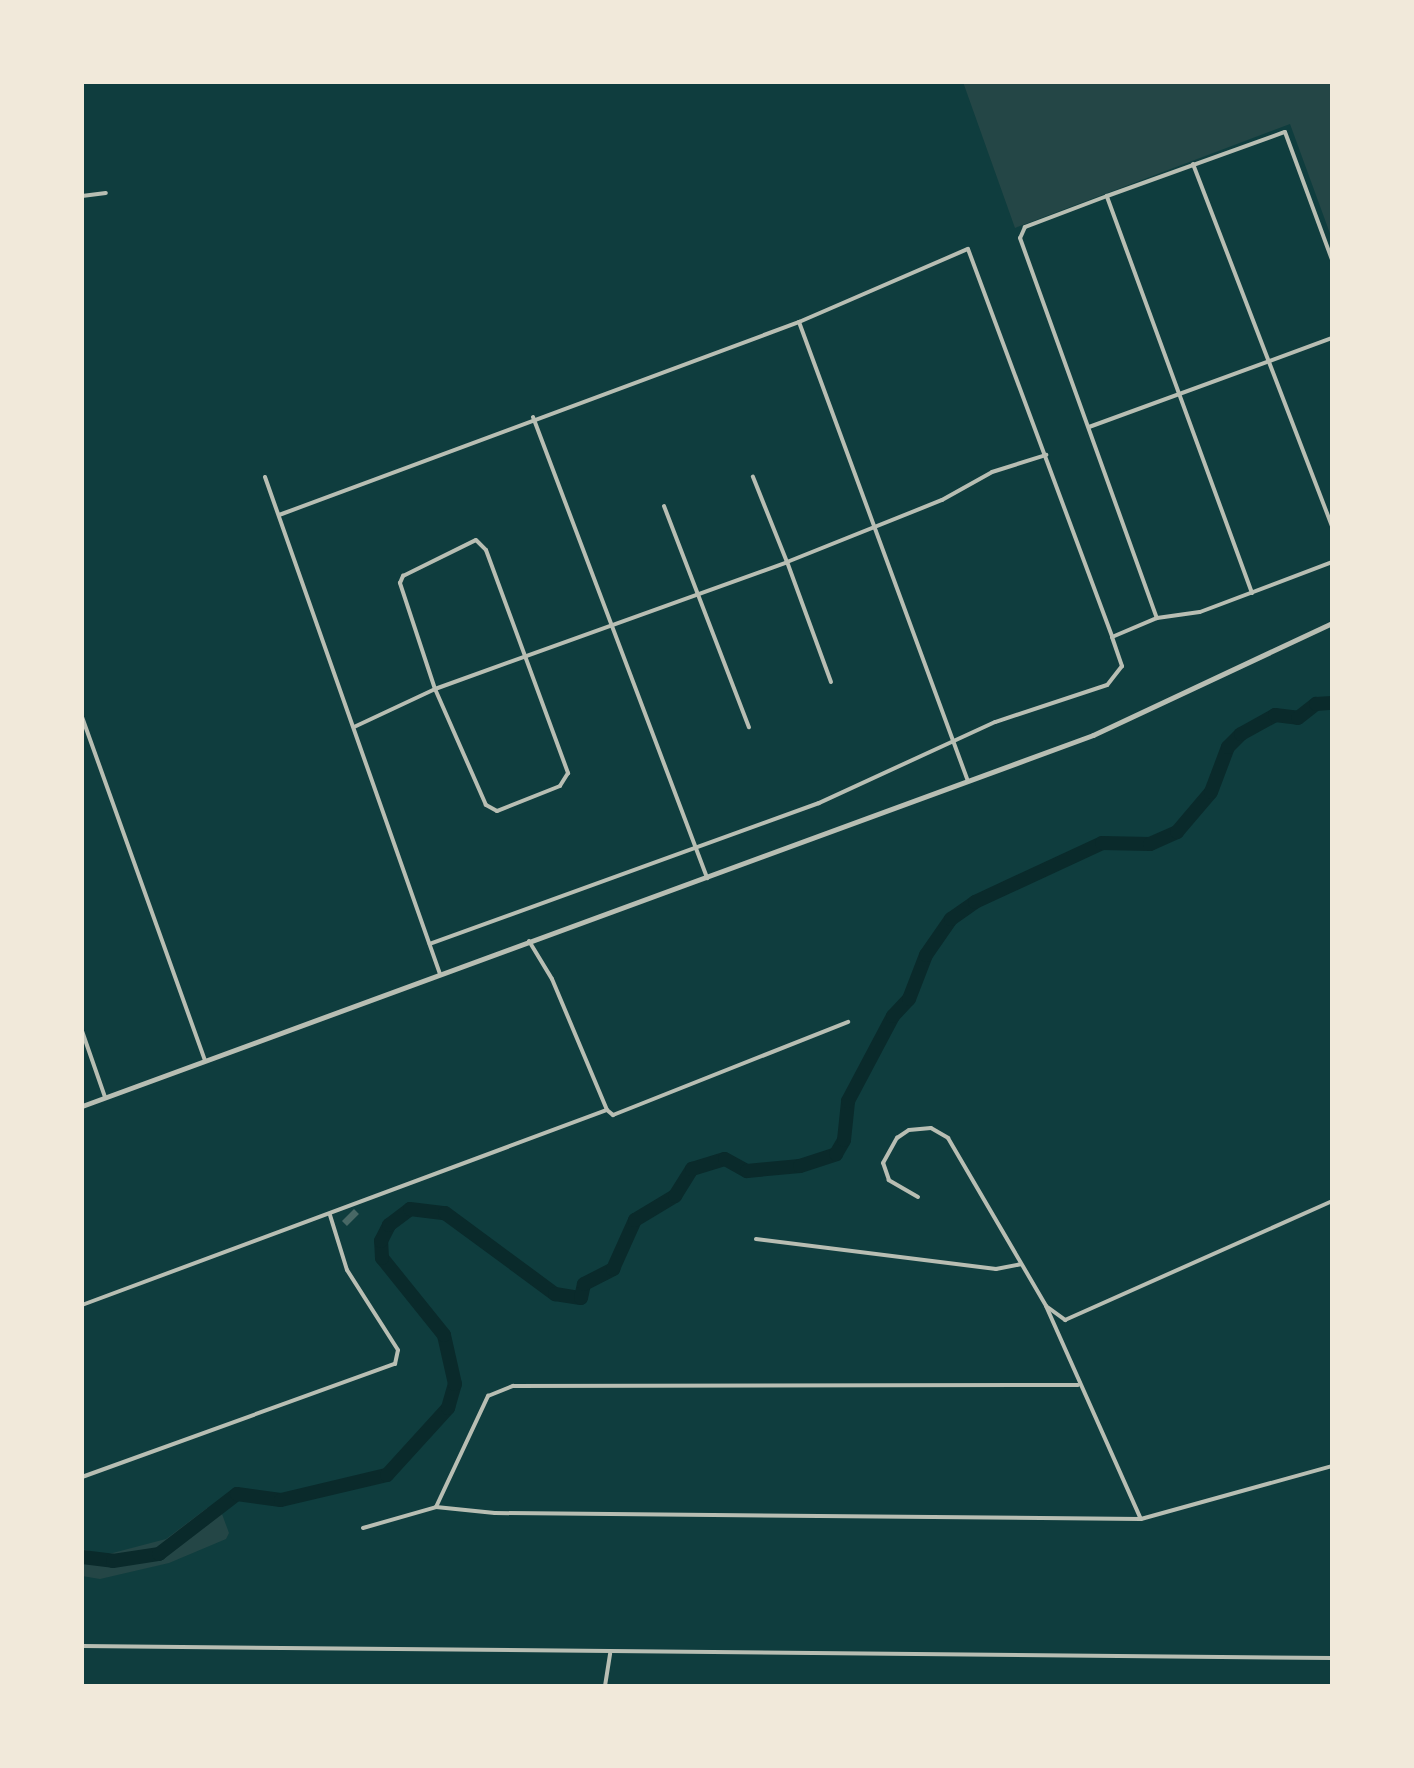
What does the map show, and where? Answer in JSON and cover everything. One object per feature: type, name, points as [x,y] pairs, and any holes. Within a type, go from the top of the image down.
[{"type":"street","points":[[1157,618],[1128,529],[1108,492],[1089,427],[1020,238],[1025,227],[1285,132],[1332,260]]},
{"type":"street","points":[[1193,164],[1332,527]]},
{"type":"street","points":[[82,196],[106,193]]},
{"type":"street","points":[[1107,196],[1252,593]]},
{"type":"street","points":[[279,515],[533,417],[799,322],[968,249],[1112,637],[1122,666],[1116,680],[954,740],[819,803],[430,944]]},
{"type":"street","points":[[799,322],[968,781]]},
{"type":"street","points":[[1089,427],[1332,338]]},
{"type":"street","points":[[533,417],[707,878]]},
{"type":"street","points":[[354,727],[435,689],[787,562],[956,494],[992,472],[1046,455]]},
{"type":"street","points":[[265,477],[440,974]]},
{"type":"street","points":[[753,477],[831,682]]},
{"type":"street","points":[[664,506],[749,727]]},
{"type":"street","points":[[476,540],[486,550],[568,773],[560,786],[497,811],[486,805],[435,689],[401,579],[466,541],[476,540]]},
{"type":"street","points":[[1112,637],[1157,618],[1179,619],[1332,562]]},
{"type":"street","points":[[82,1106],[1093,735],[1332,623]]},
{"type":"street","points":[[82,717],[205,1060]]},
{"type":"street","points":[[529,941],[552,979],[607,1110],[613,1115],[848,1022]]},
{"type":"street","points":[[82,1031],[105,1098]]},
{"type":"street","points":[[82,1305],[607,1110]]},
{"type":"street","points":[[918,1197],[889,1180],[883,1163],[897,1138],[931,1128],[948,1138],[1046,1306],[1078,1385],[1141,1519]]},
{"type":"street","points":[[1046,1306],[1057,1317],[1075,1319],[1332,1201]]},
{"type":"street","points":[[82,1477],[395,1364],[398,1350],[347,1270],[330,1215]]},
{"type":"street","points":[[756,1239],[996,1269],[1021,1264]]},
{"type":"street","points":[[436,1507],[488,1396],[513,1386],[1078,1385]]},
{"type":"street","points":[[363,1528],[436,1507],[495,1513],[1141,1519],[1332,1466]]},
{"type":"street","points":[[82,1646],[1332,1658]]},
{"type":"street","points":[[605,1686],[610,1653]]},
{"type":"shaded area","points":[[963,82],[1332,82],[1332,239],[1290,124],[1015,228]]},
{"type":"shaded area","points":[[207,1508],[222,1514],[229,1533],[226,1539],[169,1563],[100,1579],[82,1576],[82,1549],[105,1555],[166,1539]]},
{"type":"building","points":[[354,1209],[359,1214],[347,1226],[342,1221]]},
{"type":"waterway","points":[[82,1557],[113,1561],[159,1554],[237,1494],[281,1500],[387,1475],[448,1408],[455,1384],[444,1335],[382,1258],[381,1241],[389,1225],[410,1209],[445,1213],[555,1294],[581,1298],[584,1284],[613,1269],[635,1220],[675,1196],[692,1169],[725,1159],[747,1171],[800,1166],[836,1154],[844,1140],[848,1101],[893,1016],[909,999],[926,955],[951,919],[975,902],[1102,843],[1150,844],[1177,832],[1211,792],[1228,747],[1241,734],[1275,715],[1298,718],[1316,704],[1332,703]]}]
